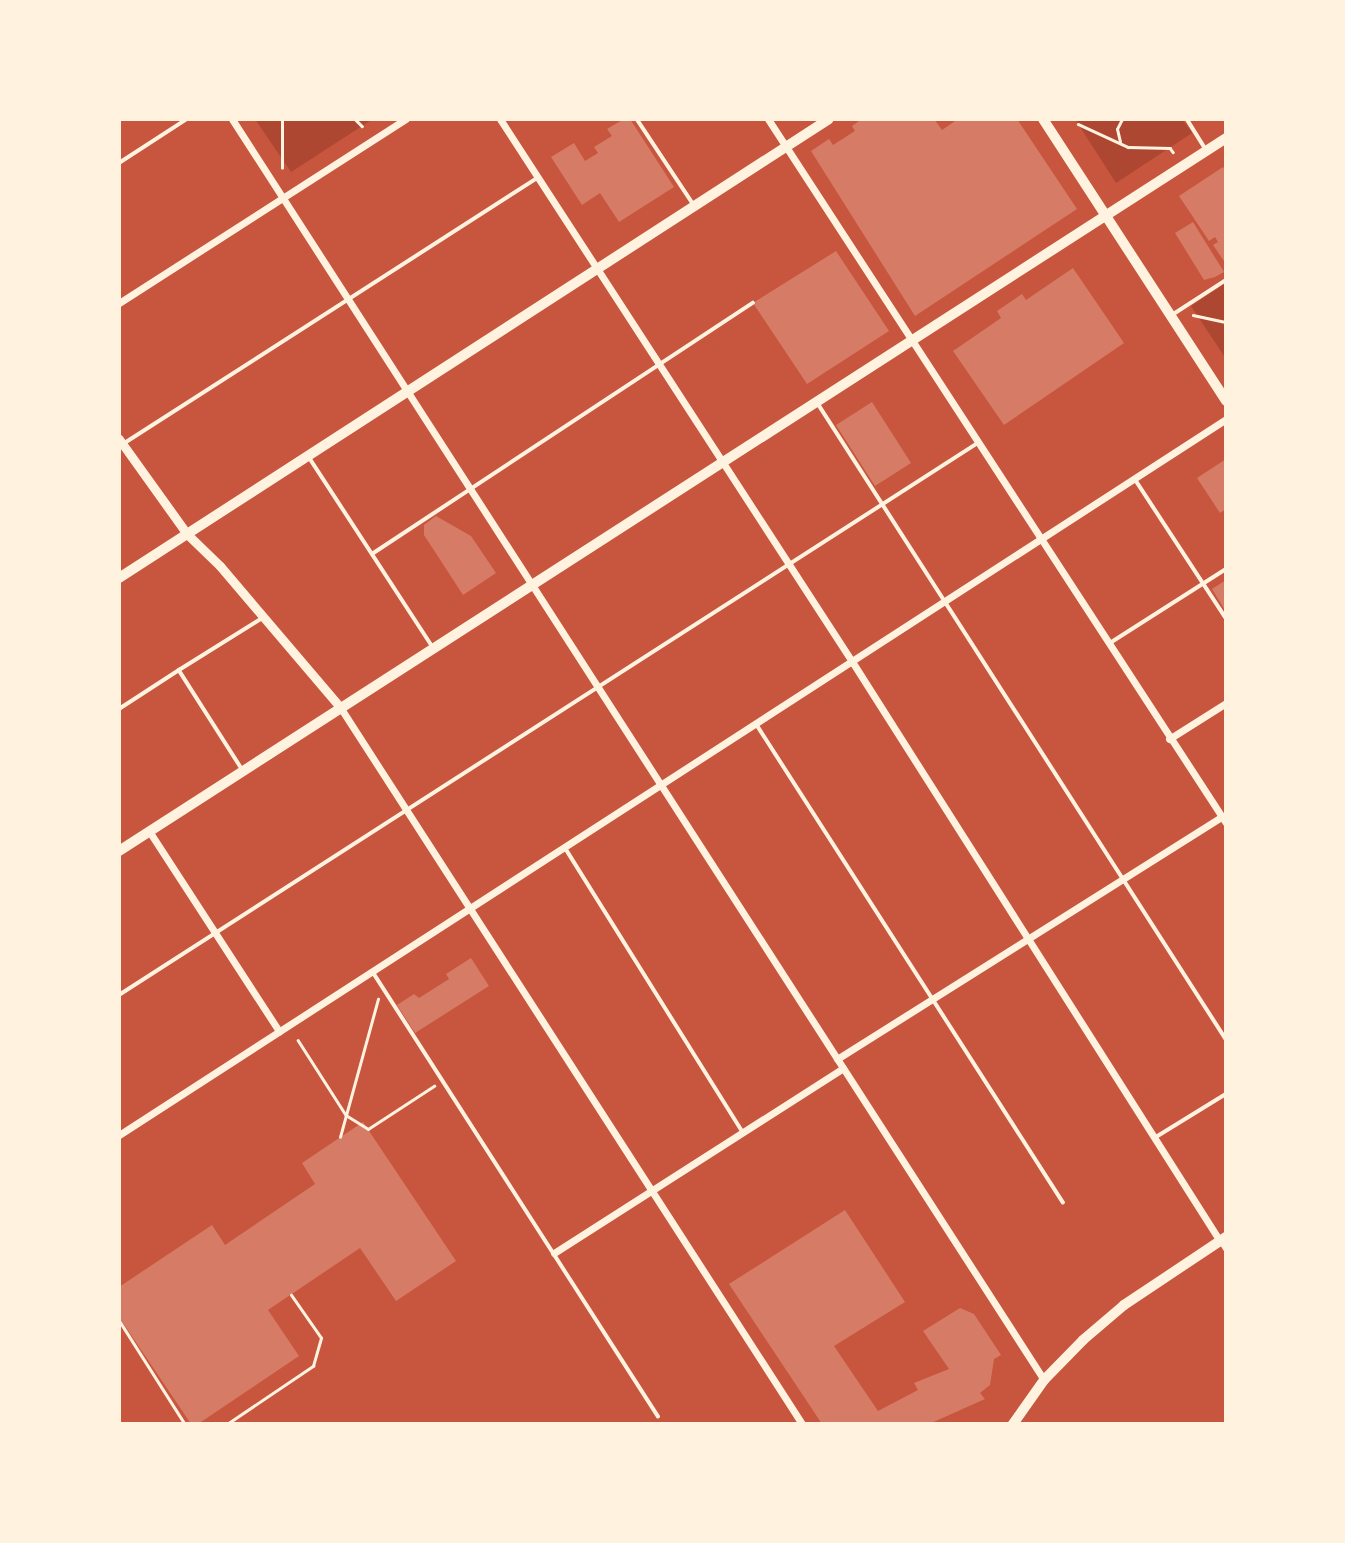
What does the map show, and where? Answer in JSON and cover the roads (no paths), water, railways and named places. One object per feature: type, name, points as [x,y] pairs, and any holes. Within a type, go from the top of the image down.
[{"type":"main road","points":[[119,578],[597,272],[829,119]]},
{"type":"main road","points":[[1043,119],[1226,401]]},
{"type":"main road","points":[[119,851],[1226,138]]},
{"type":"main road","points":[[1013,1424],[1044,1380],[1124,1306],[1223,1239]]},
{"type":"street","points":[[232,119],[345,300],[663,785],[1044,1380]]},
{"type":"street","points":[[119,303],[406,119]]},
{"type":"street","points":[[499,119],[853,663],[1155,1138],[1223,1239]]},
{"type":"street","points":[[768,119],[980,442],[1040,541],[1224,820],[1124,879],[837,1059]]},
{"type":"street","points":[[119,1135],[566,849],[1226,419]]},
{"type":"street","points":[[120,443],[187,534],[264,617],[340,707],[803,1424]]},
{"type":"street","points":[[1169,738],[1226,703]]},
{"type":"street","points":[[149,831],[279,1031]]},
{"type":"street","points":[[554,1253],[843,1068]]},
{"type":"lane","points":[[119,163],[187,119]]},
{"type":"lane","points":[[638,119],[695,206]]},
{"type":"lane","points":[[1187,119],[1207,150]]},
{"type":"lane","points":[[120,443],[537,178]]},
{"type":"lane","points":[[1170,316],[1226,280]]},
{"type":"lane","points":[[372,554],[753,303]]},
{"type":"lane","points":[[816,401],[1226,1039]]},
{"type":"lane","points":[[119,995],[214,932],[408,811],[787,562],[980,442]]},
{"type":"lane","points":[[308,455],[434,648]]},
{"type":"lane","points":[[1135,479],[1226,618]]},
{"type":"lane","points":[[1108,645],[1226,569]]},
{"type":"lane","points":[[119,709],[264,617]]},
{"type":"lane","points":[[179,670],[243,771]]},
{"type":"lane","points":[[757,725],[1063,1202]]},
{"type":"lane","points":[[566,849],[744,1133]]},
{"type":"lane","points":[[373,972],[658,1416]]},
{"type":"lane","points":[[1155,1138],[1226,1094]]},
{"type":"lane","points":[[1223,1239],[1226,1250]]}]
